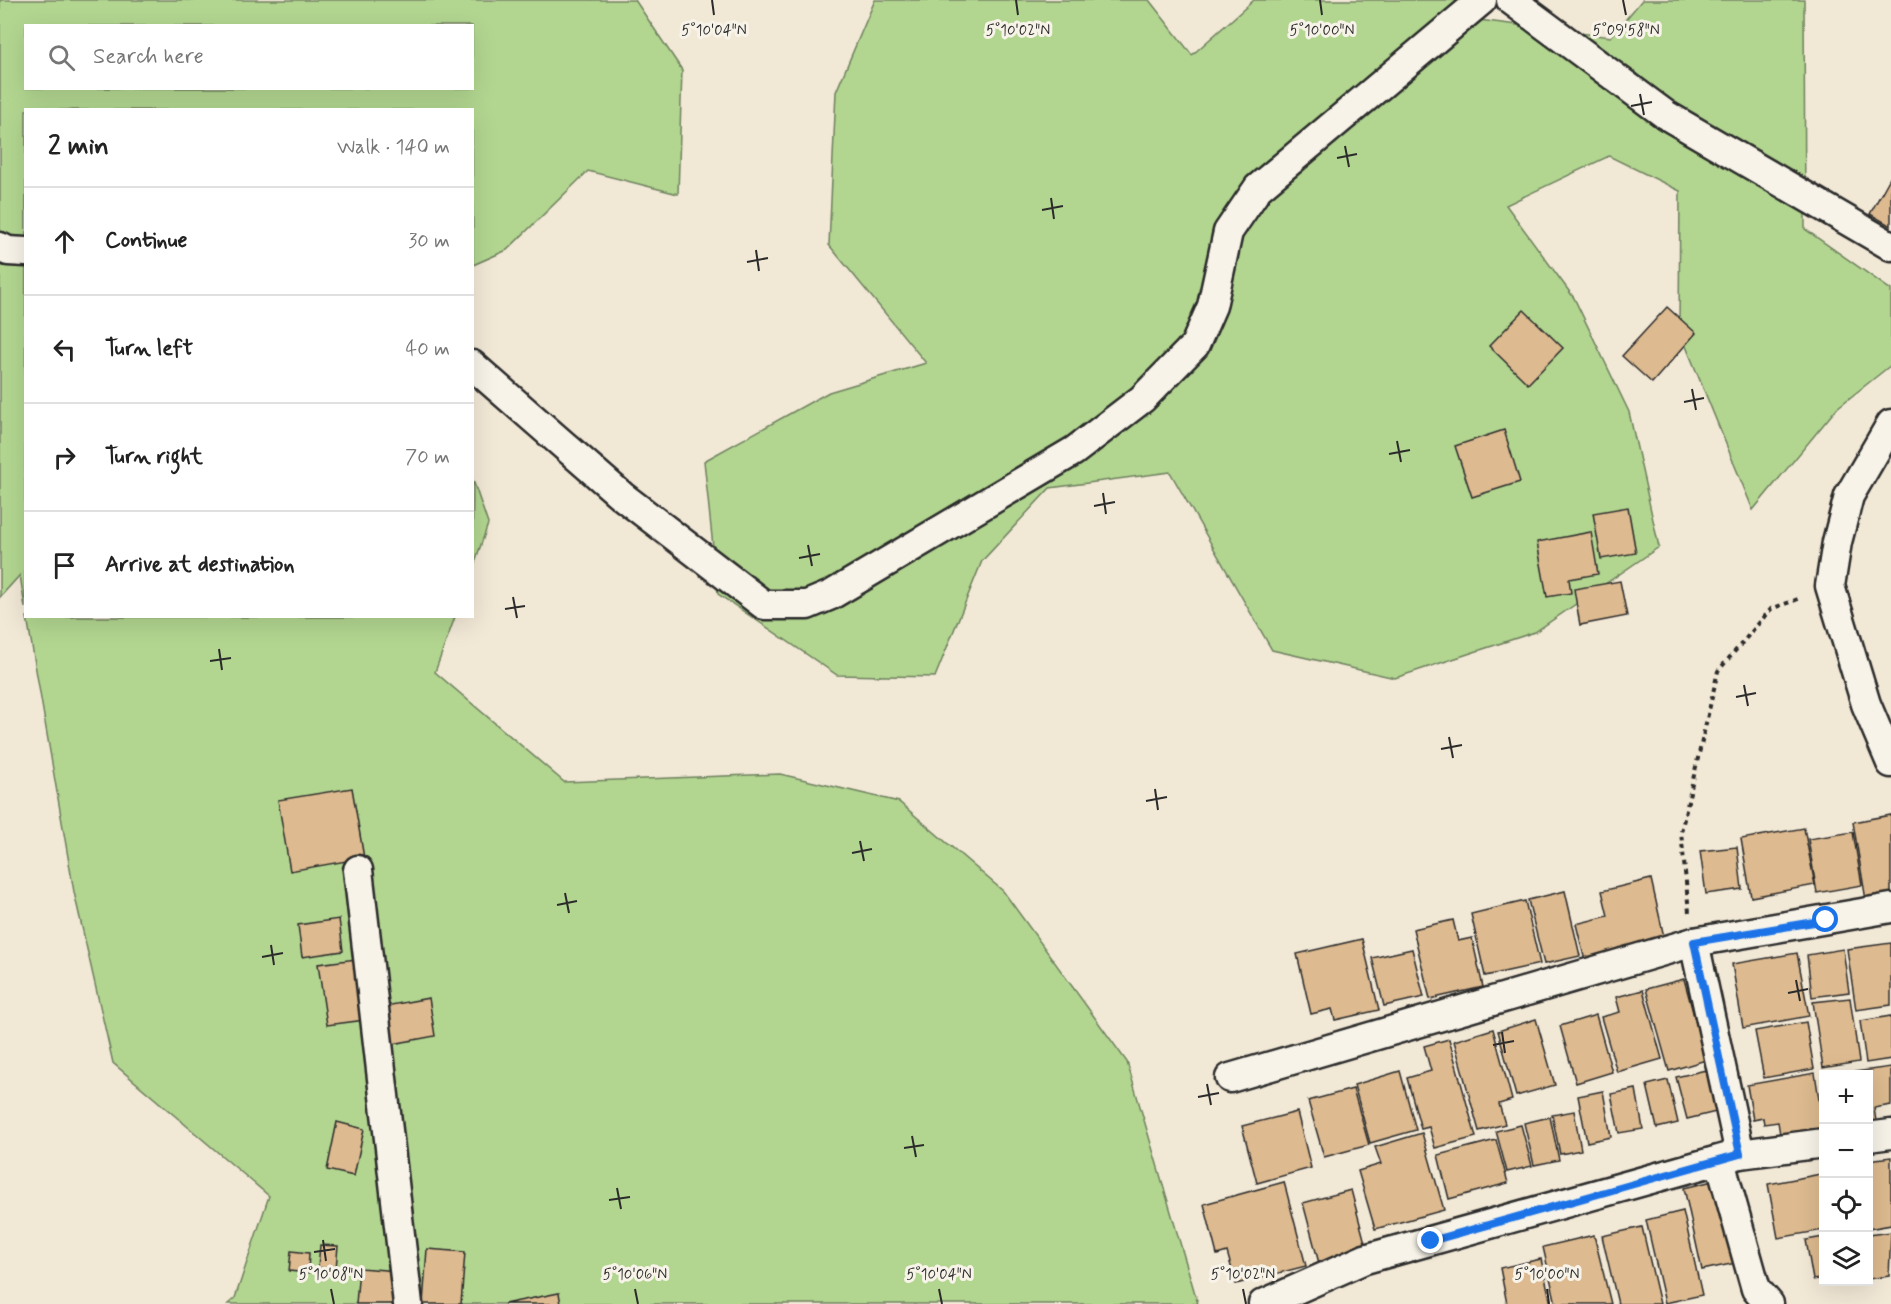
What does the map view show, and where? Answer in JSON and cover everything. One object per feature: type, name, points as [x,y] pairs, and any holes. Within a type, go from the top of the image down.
[{"type":"street","points":[[474,367],[622,496],[764,605],[807,604],[831,596],[1074,450],[1142,399],[1195,345],[1212,306],[1228,232],[1258,188],[1482,0]]},
{"type":"street","points":[[1510,0],[1666,115],[1891,246]]},
{"type":"street","points":[[0,247],[8,251],[24,252]]},
{"type":"street","points":[[1891,424],[1849,496],[1837,542],[1830,586],[1866,704],[1891,763]]},
{"type":"street","points":[[358,870],[408,1304]]},
{"type":"street","points":[[1230,1078],[1694,942],[1891,908]]},
{"type":"street","points":[[1694,942],[1730,1157],[1756,1289],[1768,1304]]},
{"type":"street","points":[[1873,1136],[1891,1134]]},
{"type":"street","points":[[1263,1304],[1365,1259],[1730,1157],[1819,1144]]},
{"type":"path","points":[[1694,942],[1681,832],[1718,671],[1772,609],[1830,586]]},
{"type":"green space","points":[[0,0],[635,0],[682,70],[678,194],[588,171],[507,250],[474,265],[474,108],[24,108],[24,601],[20,575],[0,597]]},
{"type":"green space","points":[[875,0],[1149,0],[1192,55],[1254,0],[1455,0],[1471,19],[1611,37],[1642,0],[1804,0],[1805,229],[1891,290],[1891,365],[1837,408],[1753,510],[1679,329],[1680,191],[1609,156],[1506,205],[1574,298],[1629,412],[1659,547],[1535,632],[1395,678],[1272,650],[1170,472],[1050,488],[982,561],[935,677],[837,675],[718,594],[704,461],[829,392],[926,363],[829,245],[836,92]]},
{"type":"green space","points":[[474,483],[488,524],[474,565]]},
{"type":"green space","points":[[27,618],[455,618],[435,672],[564,782],[780,774],[899,802],[1003,891],[1127,1062],[1198,1304],[228,1304],[235,1298],[269,1196],[113,1063],[74,892]]},
{"type":"building","points":[[1891,176],[1891,226],[1870,214]]},
{"type":"building","points":[[1667,307],[1696,333],[1652,383],[1622,356]]},
{"type":"building","points":[[1524,310],[1563,348],[1528,384],[1489,346]]},
{"type":"building","points":[[1504,430],[1520,482],[1472,497],[1455,446]]},
{"type":"building","points":[[1628,507],[1636,553],[1601,559],[1593,513]]},
{"type":"building","points":[[1591,532],[1598,574],[1569,579],[1571,593],[1547,597],[1537,542]]},
{"type":"building","points":[[1620,581],[1627,616],[1580,625],[1574,589]]},
{"type":"building","points":[[352,788],[364,858],[290,871],[278,800]]},
{"type":"building","points":[[1891,815],[1891,902],[1867,906],[1853,822]]},
{"type":"building","points":[[1804,828],[1815,885],[1751,897],[1741,839]]},
{"type":"building","points":[[1853,832],[1862,885],[1817,893],[1808,839]]},
{"type":"building","points":[[1737,847],[1742,889],[1706,894],[1700,851]]},
{"type":"building","points":[[1651,879],[1666,946],[1586,965],[1576,924],[1608,916],[1602,891]]},
{"type":"building","points":[[1565,891],[1580,956],[1544,964],[1528,900]]},
{"type":"building","points":[[1525,901],[1540,964],[1485,976],[1471,914]]},
{"type":"building","points":[[339,919],[343,951],[302,957],[298,925]]},
{"type":"building","points":[[1453,920],[1458,941],[1472,938],[1483,987],[1430,999],[1413,929]]},
{"type":"building","points":[[1362,939],[1379,1010],[1335,1020],[1332,1009],[1311,1014],[1297,954]]},
{"type":"building","points":[[1891,943],[1891,1005],[1856,1010],[1847,949]]},
{"type":"building","points":[[1412,949],[1424,997],[1384,1006],[1372,958]]},
{"type":"building","points":[[1843,949],[1849,992],[1812,997],[1807,955]]},
{"type":"building","points":[[1797,953],[1809,1016],[1743,1028],[1732,964]]},
{"type":"building","points":[[356,959],[365,1020],[327,1025],[318,964]]},
{"type":"building","points":[[1684,979],[1706,1060],[1669,1071],[1646,989]]},
{"type":"building","points":[[1643,990],[1662,1059],[1617,1072],[1601,1017],[1620,1012],[1616,997]]},
{"type":"building","points":[[429,998],[435,1036],[387,1045],[380,1007]]},
{"type":"building","points":[[1850,998],[1859,1062],[1823,1068],[1813,1002]]},
{"type":"building","points":[[1596,1015],[1612,1072],[1576,1083],[1560,1026]]},
{"type":"building","points":[[1891,1016],[1891,1059],[1866,1063],[1860,1021]]},
{"type":"building","points":[[1536,1019],[1555,1085],[1516,1096],[1498,1031]]},
{"type":"building","points":[[1806,1022],[1814,1069],[1764,1078],[1755,1031]]},
{"type":"building","points":[[1493,1029],[1512,1100],[1499,1104],[1505,1124],[1479,1131],[1454,1041]]},
{"type":"building","points":[[1449,1039],[1476,1137],[1435,1148],[1429,1127],[1421,1129],[1407,1078],[1431,1071],[1424,1046]]},
{"type":"building","points":[[1891,1067],[1891,1105],[1874,1108],[1876,1121],[1873,1121],[1873,1070],[1869,1070]]},
{"type":"building","points":[[1706,1070],[1716,1112],[1687,1119],[1676,1077]]},
{"type":"building","points":[[1400,1071],[1416,1130],[1370,1143],[1354,1085]]},
{"type":"building","points":[[1815,1073],[1819,1100],[1819,1134],[1781,1140],[1778,1122],[1764,1124],[1763,1118],[1753,1120],[1747,1085]]},
{"type":"building","points":[[1668,1080],[1678,1123],[1657,1128],[1647,1085]]},
{"type":"building","points":[[1353,1089],[1369,1145],[1324,1157],[1308,1101]]},
{"type":"building","points":[[1636,1089],[1643,1129],[1619,1133],[1611,1094]]},
{"type":"building","points":[[1603,1091],[1611,1137],[1587,1142],[1578,1096]]},
{"type":"building","points":[[1574,1111],[1581,1150],[1560,1154],[1552,1115]]},
{"type":"building","points":[[1297,1112],[1311,1168],[1257,1183],[1242,1126]]},
{"type":"building","points":[[1550,1117],[1559,1160],[1534,1165],[1524,1123]]},
{"type":"building","points":[[337,1122],[364,1129],[354,1176],[327,1170]]},
{"type":"building","points":[[1521,1125],[1532,1166],[1507,1172],[1496,1131]]},
{"type":"building","points":[[1422,1133],[1444,1210],[1375,1229],[1358,1171],[1381,1164],[1375,1147]]},
{"type":"building","points":[[1496,1140],[1508,1183],[1449,1199],[1438,1155]]},
{"type":"building","points":[[1891,1157],[1891,1225],[1873,1228],[1873,1178],[1873,1159]]},
{"type":"building","points":[[1819,1174],[1819,1231],[1778,1238],[1768,1184]]},
{"type":"building","points":[[1717,1180],[1736,1263],[1702,1270],[1684,1188]]},
{"type":"building","points":[[1284,1182],[1306,1266],[1236,1284],[1227,1252],[1217,1255],[1204,1204]]},
{"type":"building","points":[[1351,1190],[1368,1254],[1320,1267],[1303,1203]]},
{"type":"building","points":[[1683,1211],[1702,1295],[1665,1303],[1646,1220]]},
{"type":"building","points":[[1642,1227],[1660,1304],[1618,1304],[1602,1236]]},
{"type":"building","points":[[1891,1232],[1889,1276],[1873,1278],[1873,1234]]},
{"type":"building","points":[[1594,1235],[1611,1304],[1556,1304],[1543,1247]]},
{"type":"building","points":[[1819,1238],[1819,1279],[1813,1280],[1806,1240]]},
{"type":"building","points":[[320,1245],[338,1246],[336,1269],[318,1268]]},
{"type":"building","points":[[427,1249],[465,1252],[461,1304],[423,1304]]},
{"type":"building","points":[[291,1251],[309,1253],[308,1273],[289,1271]]},
{"type":"building","points":[[1541,1259],[1551,1304],[1507,1304],[1500,1268]]},
{"type":"building","points":[[359,1268],[399,1271],[397,1304],[356,1304]]},
{"type":"building","points":[[559,1293],[561,1304],[504,1304]]},
{"type":"route","points":[[1431,1241],[1740,1154],[1694,942],[1826,920]]}]
